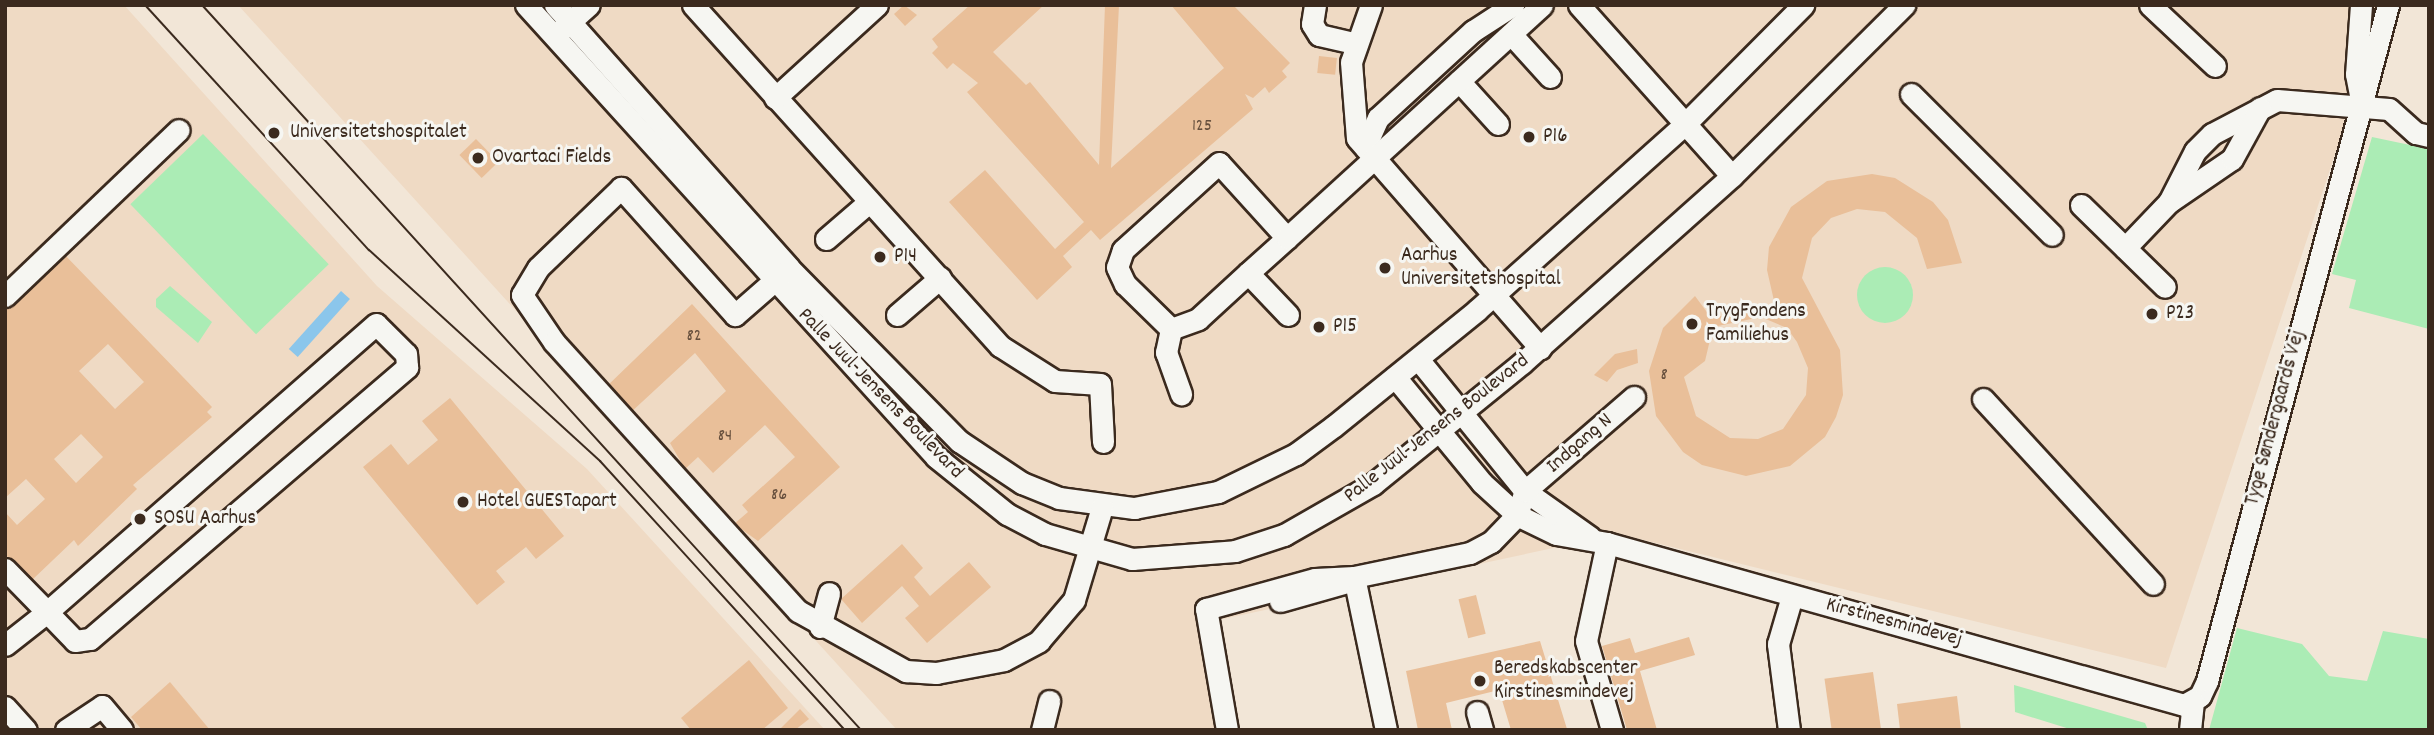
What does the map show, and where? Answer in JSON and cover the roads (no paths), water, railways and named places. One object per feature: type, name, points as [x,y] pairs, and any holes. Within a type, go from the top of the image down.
[{"type":"street","name":"Palle Juul-Jensens Boulevard","points":[[555,5],[563,28]]},
{"type":"street","points":[[563,28],[589,5]]},
{"type":"street","points":[[693,5],[1000,346],[1033,371],[1055,381],[1100,384],[1102,442]]},
{"type":"street","points":[[775,98],[877,5]]},
{"type":"street","points":[[1315,5],[1311,24],[1319,34],[1353,43]]},
{"type":"street","points":[[1371,5],[1353,43],[1351,121],[1369,153],[1540,348]]},
{"type":"street","points":[[1369,153],[1378,118],[1474,31],[1513,5]]},
{"type":"street","points":[[1171,329],[1198,319],[1287,238],[1369,153],[1459,81],[1542,5]]},
{"type":"street","points":[[1579,5],[1732,176]]},
{"type":"street","name":"Palle Juul-Jensens Boulevard","points":[[781,275],[920,407],[991,465],[1059,498],[1102,508],[1172,505],[1257,475],[1418,359],[1493,296],[1685,124],[1803,5]]},
{"type":"street","name":"Palle Juul-Jensens Boulevard","points":[[534,8],[563,28],[781,275],[898,418],[973,489],[1045,534],[1089,551],[1182,558],[1284,535],[1373,484],[1540,348],[1732,176],[1904,5]]},
{"type":"street","points":[[2150,5],[2215,66]]},
{"type":"street","name":"Tyge Søndergaards Vej","points":[[2361,5],[2356,74],[2367,94]]},
{"type":"street","name":"Tyge Søndergaards Vej","points":[[2190,730],[2193,701],[2207,681],[2367,94],[2388,5]]},
{"type":"street","points":[[1511,34],[1550,77]]},
{"type":"street","points":[[1459,81],[1498,124]]},
{"type":"street","points":[[1911,94],[2052,235]]},
{"type":"street","points":[[2125,248],[2252,115],[2288,98],[2367,94],[2389,109],[2416,134],[2429,136]]},
{"type":"street","points":[[5,296],[179,130]]},
{"type":"street","points":[[1171,329],[1125,284],[1119,258],[1219,163],[1287,238]]},
{"type":"street","points":[[781,275],[735,314],[621,188],[538,268],[522,295],[554,342],[798,611],[820,627],[906,671],[936,673],[1004,660],[1057,624],[1074,600],[1102,508]]},
{"type":"street","points":[[826,239],[869,202]]},
{"type":"street","points":[[2081,205],[2165,287]]},
{"type":"street","points":[[1248,273],[1288,315]]},
{"type":"street","points":[[897,315],[940,278]]},
{"type":"street","points":[[5,569],[47,612],[75,641],[90,639],[407,368],[406,354],[376,324],[47,612],[5,645]]},
{"type":"street","points":[[1171,329],[1166,352],[1181,394]]},
{"type":"street","name":"Kirstinesmindevej","points":[[1418,359],[1525,491],[1601,541]]},
{"type":"street","name":"Kirstinesmindevej","points":[[1395,377],[1439,432],[1517,515],[1556,534],[1601,541],[2169,702],[2193,701]]},
{"type":"street","name":"Indgang N","points":[[1525,491],[1634,397]]},
{"type":"street","points":[[1983,399],[2153,584]]},
{"type":"street","points":[[1227,730],[1206,609],[1315,579],[1354,577],[1470,553],[1517,515],[1525,491]]},
{"type":"street","points":[[1601,541],[1586,641],[1612,730]]},
{"type":"street","points":[[1354,577],[1386,730]]},
{"type":"street","points":[[820,627],[829,593]]},
{"type":"street","points":[[1789,730],[1778,644],[1792,596]]},
{"type":"street","points":[[1042,730],[1049,701]]},
{"type":"street","points":[[66,730],[102,706],[122,730]]},
{"type":"street","points":[[5,707],[26,730]]},
{"type":"water","points":[[341,291],[350,299],[298,357],[289,349]]},
{"type":"tram line","points":[[145,5],[369,250],[600,461],[845,730]]},
{"type":"tram line","points":[[202,5],[861,730]]},
{"type":"place","name":"Universitetshospitalet","points":[[274,133]]},
{"type":"place","name":"P16","points":[[1529,137]]},
{"type":"place","name":"Ovartaci Fields","points":[[478,158]]},
{"type":"place","name":"P14","points":[[880,257]]},
{"type":"place","name":"Aarhus Universitetshospital","points":[[1385,268]]},
{"type":"place","name":"P23","points":[[2152,314]]},
{"type":"place","name":"TrygFondens Familiehus","points":[[1692,324]]},
{"type":"place","name":"P15","points":[[1319,327]]},
{"type":"place","name":"Hotel GUESTapart","points":[[463,502]]},
{"type":"place","name":"SOSU Aarhus","points":[[140,519]]},
{"type":"place","name":"Beredskabscenter Kirstinesmindevej","points":[[1480,681]]}]
